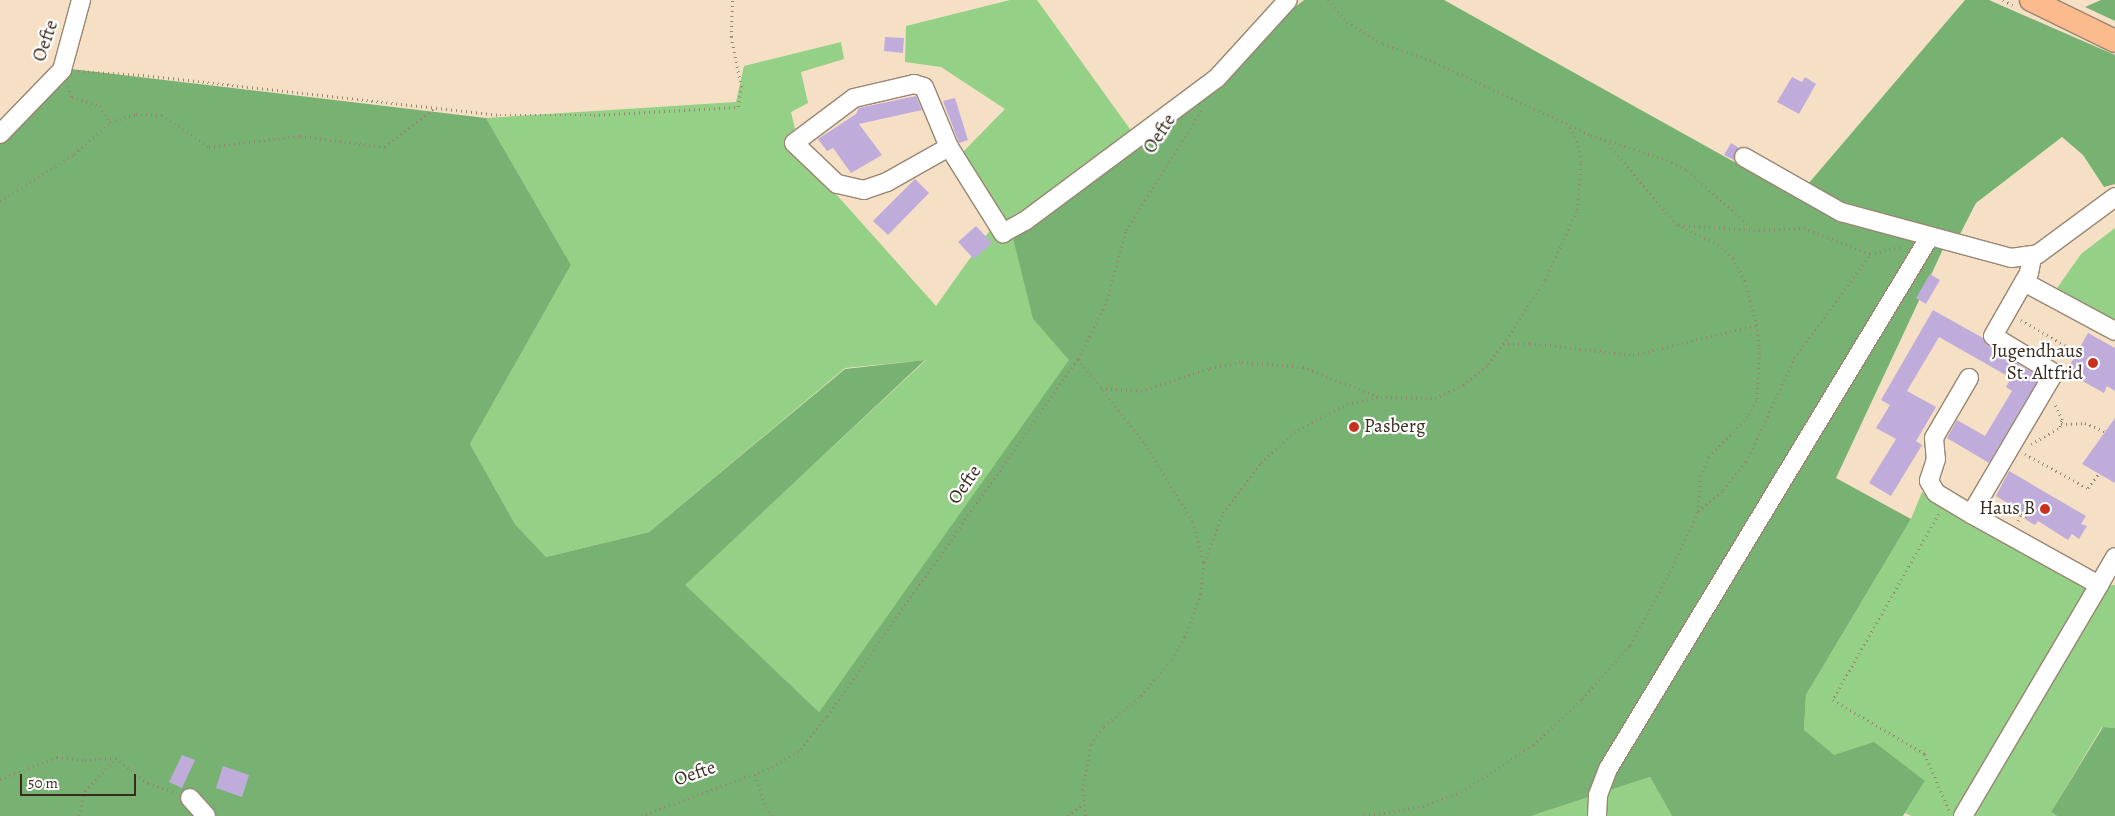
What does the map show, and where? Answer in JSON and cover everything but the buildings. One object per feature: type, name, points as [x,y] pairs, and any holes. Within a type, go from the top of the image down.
[{"type":"main road","points":[[2031,0],[2115,41]]},
{"type":"street","name":"Oefte","points":[[0,134],[62,70],[81,0]]},
{"type":"street","name":"Oefte","points":[[950,146],[1003,233],[1025,221],[1217,78],[1288,0]]},
{"type":"street","points":[[914,84],[924,87],[950,146],[887,182],[864,190],[837,184],[794,143],[854,98],[914,84]]},
{"type":"street","points":[[1744,156],[1841,212],[1929,238],[2011,258],[2032,257],[2115,197]]},
{"type":"street","points":[[1597,816],[1598,796],[1608,769],[1929,238]]},
{"type":"street","points":[[1971,514],[2014,449],[2054,372],[1993,336],[2030,273],[2032,257]]},
{"type":"street","points":[[2020,288],[2115,331]]},
{"type":"street","points":[[1968,378],[1934,438],[1936,459],[1929,481],[1932,489],[1971,514],[2100,585]]},
{"type":"street","points":[[1963,816],[2115,557]]},
{"type":"street","points":[[190,798],[206,816]]},
{"type":"path","points":[[110,122],[100,106],[72,97],[62,70],[143,75],[434,108],[546,117],[738,107],[741,88],[731,37],[732,0]]},
{"type":"path","points":[[1328,0],[1346,22],[1376,40],[1430,60],[1568,126],[1687,170],[1754,230]]},
{"type":"path","name":"Oefte","points":[[642,816],[755,775],[801,749],[827,716],[1078,359],[1105,305],[1126,230],[1206,104]]},
{"type":"path","points":[[0,201],[74,154],[110,122],[136,114],[162,115],[209,146],[300,136],[386,147],[434,108]]},
{"type":"path","points":[[1086,816],[1083,804],[1085,768],[1091,745],[1103,727],[1140,698],[1171,661],[1185,637],[1201,594],[1204,563],[1223,513],[1239,490],[1280,444],[1294,432],[1347,404],[1381,398],[1435,398],[1447,393],[1463,385],[1488,364],[1503,344],[1545,280],[1576,210],[1581,162],[1577,142],[1568,126]]},
{"type":"path","points":[[1364,816],[1423,806],[1461,792],[1533,745],[1582,699],[1630,645],[1670,572],[1698,511],[1701,476],[1709,457],[1748,417],[1757,401],[1760,348],[1757,326],[1745,281],[1733,258],[1718,244],[1677,225],[1604,139]]},
{"type":"path","points":[[1677,225],[1754,230],[1804,228],[1870,254],[1794,358],[1746,462],[1722,490],[1698,511]]},
{"type":"path","points":[[2007,312],[2075,351]]},
{"type":"path","points":[[1503,344],[1530,343],[1633,356],[1757,326]]},
{"type":"path","points":[[1078,359],[1145,444],[1193,522],[1204,563]]},
{"type":"path","points":[[1101,388],[1141,391],[1210,368],[1242,362],[1303,367],[1381,398]]},
{"type":"path","points":[[2043,392],[2052,399],[2061,424]]},
{"type":"path","points":[[2014,449],[2050,435],[2061,424],[2085,423],[2107,433]]},
{"type":"path","points":[[2014,449],[2088,488],[2098,474]]},
{"type":"path","points":[[1947,499],[1833,700],[1924,754],[1951,816]]},
{"type":"path","points":[[0,779],[57,757],[85,760],[116,758],[148,783],[190,798]]},
{"type":"path","points":[[80,816],[85,791],[116,758]]},
{"type":"path","points":[[755,775],[766,807],[773,816]]},
{"type":"path","points":[[1068,816],[1083,804]]},
{"type":"green space","points":[[1010,0],[1037,0],[1135,136],[1033,319],[1070,360],[819,712],[684,585],[926,360],[845,368],[649,532],[546,557],[515,524],[470,444],[571,265],[486,118],[736,102],[744,66],[841,42],[844,59],[801,72],[808,103],[791,112],[795,129],[785,137],[936,306],[998,219],[962,153],[1005,109],[941,67],[905,62],[906,26]]},
{"type":"green space","points":[[1304,0],[1444,0],[1797,197],[1965,0],[1989,0],[2115,55],[2115,184],[2104,187],[2083,155],[2062,137],[1976,203],[1958,238],[1944,247],[1836,478],[1911,519],[1806,695],[1804,730],[1834,755],[1874,742],[1925,781],[1903,816],[1672,816],[1650,777],[1531,816],[0,816],[0,127],[54,67],[486,118],[571,265],[470,444],[515,524],[546,557],[649,532],[845,369],[925,360],[685,585],[819,712],[1069,360],[1033,319],[1010,226],[1135,136]]},
{"type":"green space","points":[[2101,0],[2115,0],[2115,21],[2085,7]]},
{"type":"green space","points":[[2115,228],[2115,323],[2055,291],[2081,254]]},
{"type":"green space","points":[[1922,492],[2083,587],[2115,585],[2115,728],[2102,727],[2051,812],[2057,816],[1911,816],[1905,813],[1925,781],[1845,781],[1804,730],[1806,695],[1911,519]]},
{"type":"green space","points":[[2103,727],[2115,728],[2115,816],[2057,816],[2051,812]]},
{"type":"green space","points":[[1650,777],[1672,816],[1531,816]]},
{"type":"place","name":"Jugendhaus St. Altfrid","points":[[2093,363]]},
{"type":"place","name":"Pasberg","points":[[1354,427]]},
{"type":"place","name":"Haus B","points":[[2045,509]]}]
